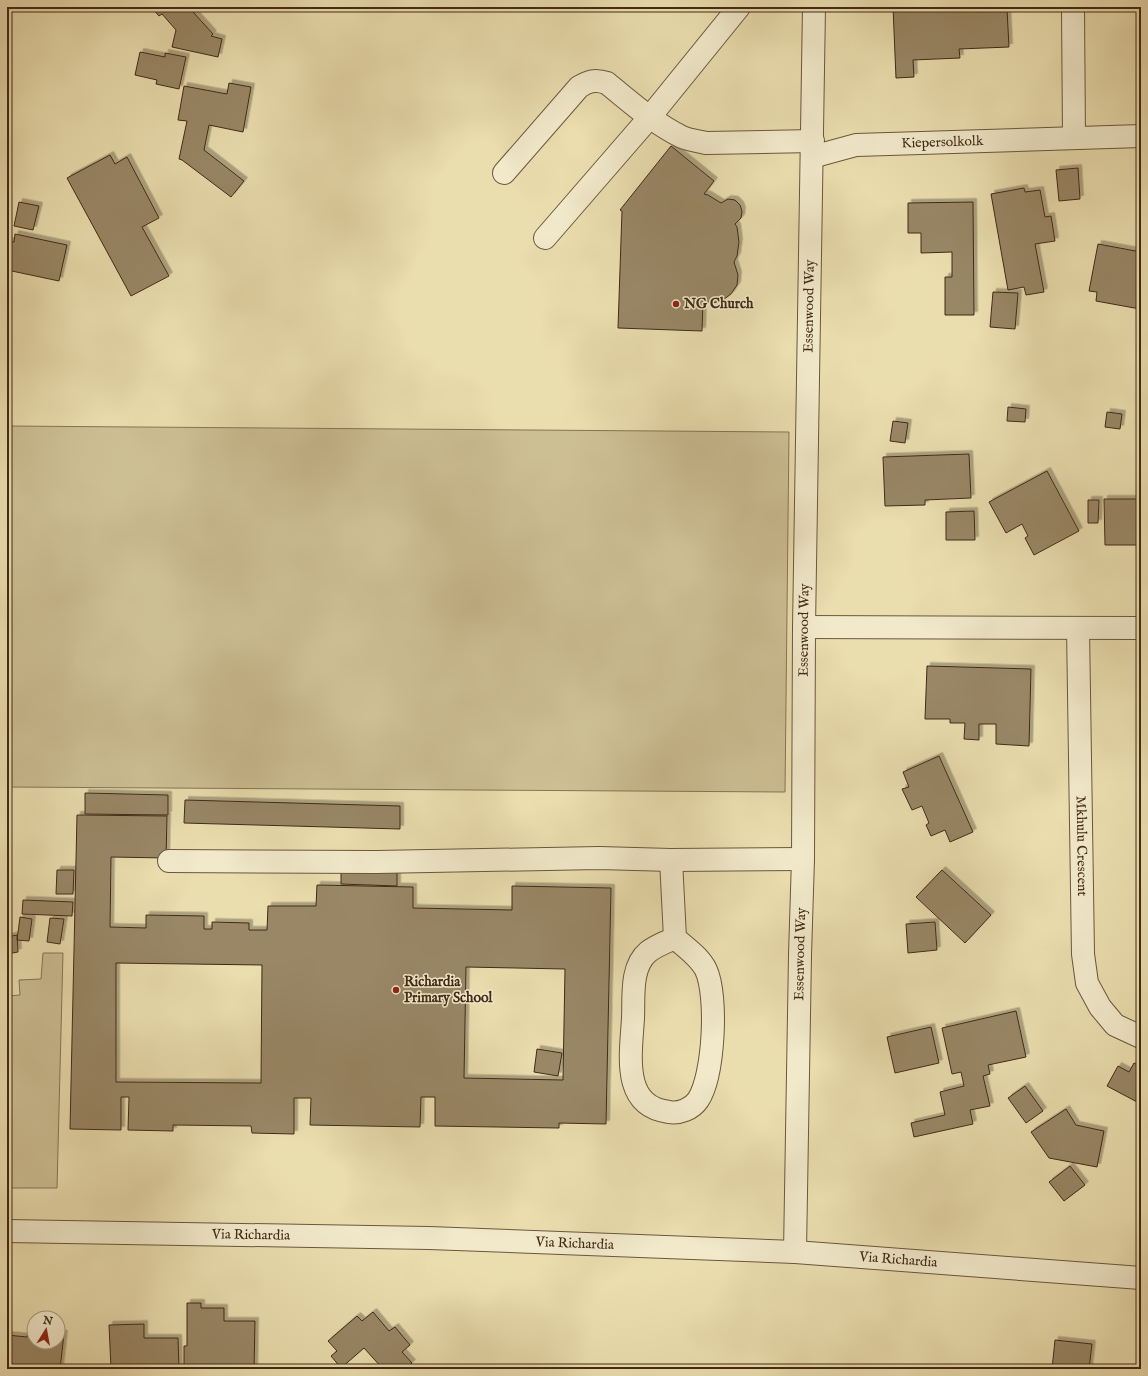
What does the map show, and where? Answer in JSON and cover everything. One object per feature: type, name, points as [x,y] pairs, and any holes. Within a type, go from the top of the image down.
[{"type":"street","points":[[545,238],[649,118],[739,7]]},
{"type":"street","name":"Essenwood Way","points":[[795,1252],[803,859],[804,627],[814,7]]},
{"type":"street","points":[[1073,7],[1074,138]]},
{"type":"street","name":"Kiepersolkolk","points":[[504,173],[579,87],[590,81],[599,80],[607,83],[649,118],[683,137],[706,143],[812,149],[856,145],[1141,136]]},
{"type":"street","points":[[804,627],[1141,628]]},
{"type":"street","name":"Mkhulu Crescent","points":[[1078,628],[1083,946],[1087,983],[1100,1007],[1115,1025],[1141,1037]]},
{"type":"street","points":[[169,861],[376,862],[599,858],[671,860],[803,859]]},
{"type":"street","points":[[671,860],[674,938],[698,958],[706,970],[710,983],[714,1009],[710,1060],[704,1088],[697,1101],[687,1110],[673,1113],[658,1111],[642,1101],[633,1085],[631,1041],[635,976],[641,960],[648,952],[674,938]]},
{"type":"street","name":"Via Richardia","points":[[7,1231],[429,1238],[795,1252],[1141,1278]]},
{"type":"shaded area","points":[[7,426],[789,432],[785,792],[7,787]]},
{"type":"shaded area","points":[[43,953],[63,953],[57,1188],[7,1188],[7,996],[20,995],[19,980],[41,979]]},
{"type":"building","points":[[151,7],[200,7],[193,12],[213,34],[211,36],[222,39],[218,57],[172,47],[176,30],[162,14],[159,16]]},
{"type":"building","points":[[893,7],[973,7],[973,10],[1007,9],[1009,47],[959,49],[960,58],[913,60],[914,77],[896,78]]},
{"type":"building","points":[[140,52],[165,57],[165,53],[186,57],[179,89],[156,84],[157,80],[135,75]]},
{"type":"building","points":[[229,83],[251,87],[243,132],[209,125],[204,150],[244,181],[231,197],[179,159],[187,121],[178,120],[184,86],[227,94]]},
{"type":"building","points":[[671,146],[714,181],[704,194],[721,203],[728,199],[735,200],[740,205],[742,211],[741,218],[735,224],[737,227],[739,242],[737,256],[734,262],[738,275],[737,285],[731,294],[723,300],[713,303],[703,301],[702,331],[618,328],[622,211],[620,210]]},
{"type":"building","points":[[110,155],[115,164],[127,157],[159,218],[142,227],[169,276],[131,296],[67,178]]},
{"type":"building","points":[[1078,168],[1080,199],[1059,201],[1056,170]]},
{"type":"building","points":[[1024,188],[1025,192],[1040,190],[1045,217],[1051,216],[1055,241],[1035,244],[1044,292],[1026,295],[1024,287],[1008,290],[991,194]]},
{"type":"building","points":[[19,202],[39,206],[33,230],[14,226]]},
{"type":"building","points":[[973,202],[974,315],[945,315],[945,277],[952,277],[952,252],[921,253],[921,233],[908,233],[908,203]]},
{"type":"building","points":[[15,234],[67,245],[59,281],[7,270],[7,241],[14,242]]},
{"type":"building","points":[[1098,244],[1141,252],[1140,309],[1096,301],[1097,292],[1089,291]]},
{"type":"building","points":[[993,292],[1018,293],[1015,329],[990,327]]},
{"type":"building","points":[[1008,407],[1026,409],[1025,422],[1007,421]]},
{"type":"building","points":[[1107,412],[1122,414],[1120,429],[1105,427]]},
{"type":"building","points":[[893,421],[908,423],[905,443],[890,441]]},
{"type":"building","points":[[969,454],[971,498],[925,500],[925,505],[885,506],[883,457]]},
{"type":"building","points":[[1047,471],[1079,531],[1034,555],[1025,538],[1028,536],[1022,524],[1006,533],[989,502]]},
{"type":"building","points":[[1104,499],[1141,499],[1141,545],[1105,545]]},
{"type":"building","points":[[1088,500],[1099,500],[1098,523],[1088,523]]},
{"type":"building","points":[[974,511],[975,540],[946,540],[946,512]]},
{"type":"building","points":[[927,666],[1031,669],[1029,746],[996,744],[996,724],[979,724],[979,740],[964,739],[965,723],[950,723],[950,719],[925,719]]},
{"type":"building","points":[[939,756],[973,832],[950,842],[945,830],[931,836],[926,825],[929,823],[922,806],[912,810],[902,789],[909,787],[903,772]]},
{"type":"building","points":[[85,793],[168,795],[168,815],[85,814]]},
{"type":"building","points":[[185,800],[400,806],[400,829],[184,823]]},
{"type":"building","points":[[77,815],[167,816],[166,858],[111,857],[110,927],[146,928],[146,915],[204,916],[204,929],[212,929],[212,922],[249,923],[249,930],[267,930],[268,906],[316,906],[317,885],[413,887],[413,908],[512,910],[512,886],[611,888],[606,1124],[559,1123],[559,1128],[435,1126],[435,1097],[421,1097],[420,1127],[310,1125],[311,1098],[294,1098],[294,1134],[252,1133],[251,1126],[173,1125],[173,1131],[128,1130],[129,1097],[121,1097],[121,1130],[70,1129]],"holes":[[[116,963],[262,965],[261,1083],[116,1082]],[[466,967],[565,969],[563,1080],[464,1078]]]},
{"type":"building","points":[[341,864],[397,866],[397,886],[341,884]]},
{"type":"building","points":[[57,870],[74,870],[73,894],[56,894]]},
{"type":"building","points":[[942,870],[991,915],[965,943],[916,897]]},
{"type":"building","points":[[23,900],[73,902],[72,916],[22,914]]},
{"type":"building","points":[[20,917],[32,919],[29,941],[17,940]]},
{"type":"building","points":[[50,918],[64,919],[60,944],[47,942]]},
{"type":"building","points":[[935,922],[937,950],[908,953],[906,924]]},
{"type":"building","points":[[17,935],[18,952],[7,954],[7,937]]},
{"type":"building","points":[[1016,1011],[1026,1057],[988,1065],[990,1074],[983,1076],[990,1106],[970,1110],[973,1124],[914,1137],[911,1123],[945,1115],[940,1092],[964,1086],[961,1072],[952,1074],[942,1028]]},
{"type":"building","points":[[931,1027],[939,1063],[895,1073],[887,1037]]},
{"type":"building","points":[[537,1049],[562,1053],[558,1076],[534,1072]]},
{"type":"building","points":[[1134,1063],[1141,1067],[1141,1098],[1139,1103],[1107,1086],[1118,1066],[1129,1072]]},
{"type":"building","points":[[1025,1086],[1043,1111],[1026,1123],[1008,1098]]},
{"type":"building","points":[[1066,1109],[1076,1125],[1104,1131],[1097,1167],[1049,1158],[1031,1132]]},
{"type":"building","points":[[1070,1166],[1085,1185],[1064,1201],[1049,1182]]},
{"type":"building","points":[[187,1303],[201,1303],[201,1308],[224,1308],[224,1321],[255,1321],[254,1369],[184,1369],[184,1346],[187,1346]]},
{"type":"building","points":[[373,1312],[389,1331],[395,1327],[410,1345],[402,1352],[412,1363],[405,1369],[383,1369],[364,1348],[341,1368],[331,1356],[337,1351],[328,1341],[357,1316],[362,1321]]},
{"type":"building","points":[[144,1324],[144,1338],[178,1338],[179,1369],[111,1369],[109,1325]]},
{"type":"building","points":[[7,1335],[26,1337],[26,1350],[62,1350],[60,1369],[7,1369]]},
{"type":"building","points":[[1055,1340],[1092,1344],[1089,1369],[1052,1369]]},
{"type":"place","name":"NG Church","points":[[676,304]]},
{"type":"place","name":"Richardia Primary School","points":[[396,990]]}]
